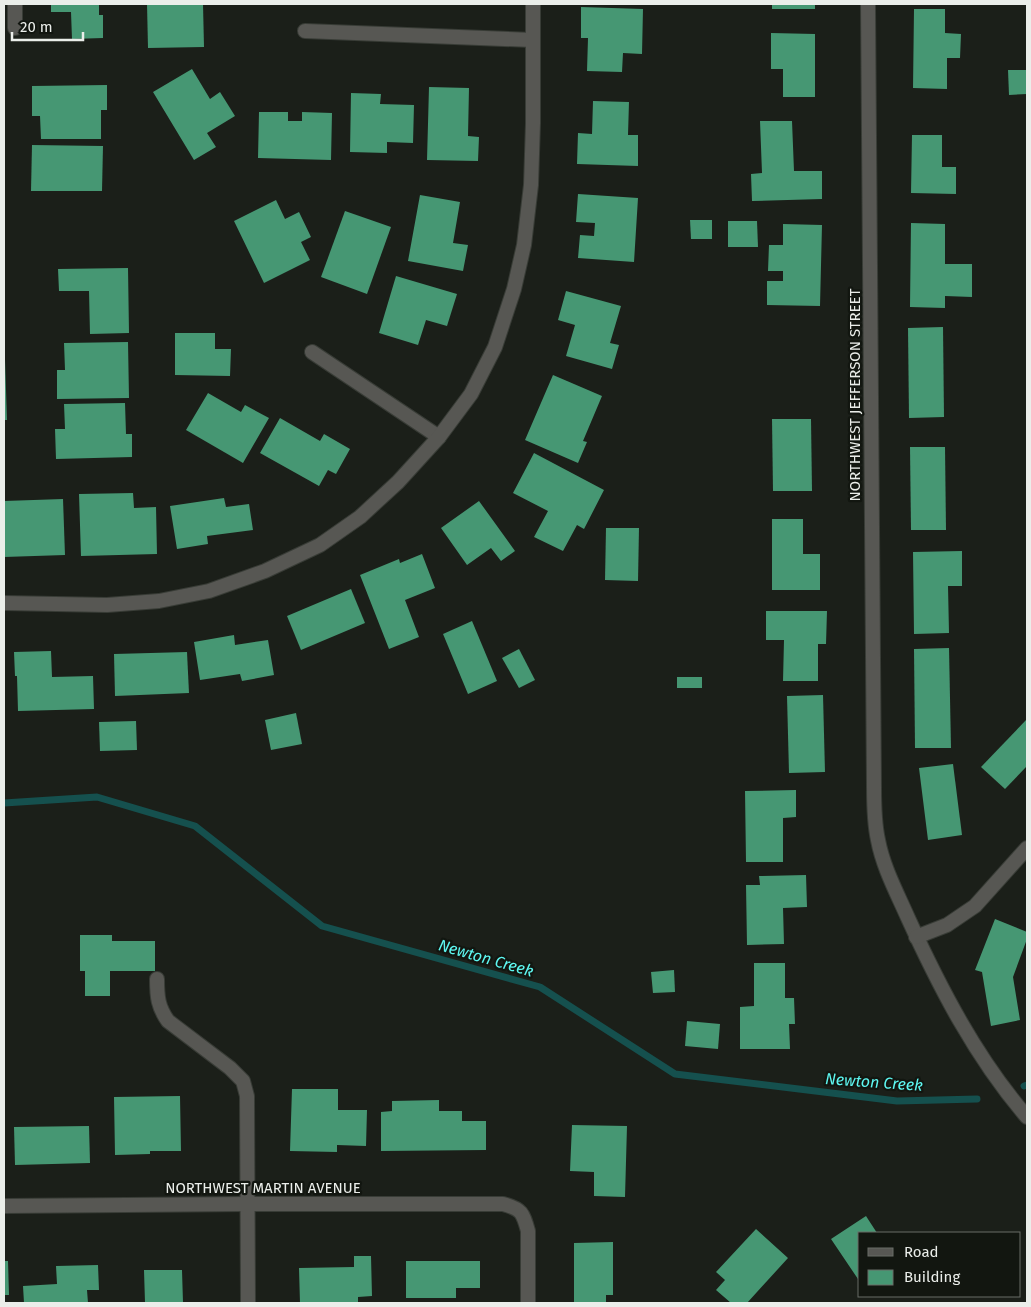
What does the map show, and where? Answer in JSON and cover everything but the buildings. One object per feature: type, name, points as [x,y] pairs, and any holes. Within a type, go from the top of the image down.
[{"type":"street","points":[[15,4],[16,28]]},
{"type":"street","points":[[4,603],[107,605],[159,601],[209,591],[265,571],[320,545],[360,517],[398,482],[438,437],[471,394],[494,347],[514,289],[524,245],[531,185],[533,4]]},
{"type":"street","name":"NORTHWEST JEFFERSON STREET","points":[[868,4],[875,814],[878,840],[886,869],[916,937]]},
{"type":"street","points":[[305,31],[532,40]]},
{"type":"street","points":[[312,352],[438,437]]},
{"type":"street","points":[[1027,848],[975,906],[947,925],[916,937],[935,976],[991,1071],[1007,1094],[1027,1117]]},
{"type":"street","points":[[158,980],[157,992],[161,1010],[168,1021],[230,1068],[243,1081],[247,1096],[248,1303]]},
{"type":"street","name":"NORTHWEST MARTIN AVENUE","points":[[4,1206],[503,1204],[521,1211],[528,1231],[528,1303]]},
{"type":"waterway","name":"Newton Creek","points":[[4,803],[97,797],[195,826],[322,926],[540,987],[675,1074],[897,1101],[977,1099]]}]
